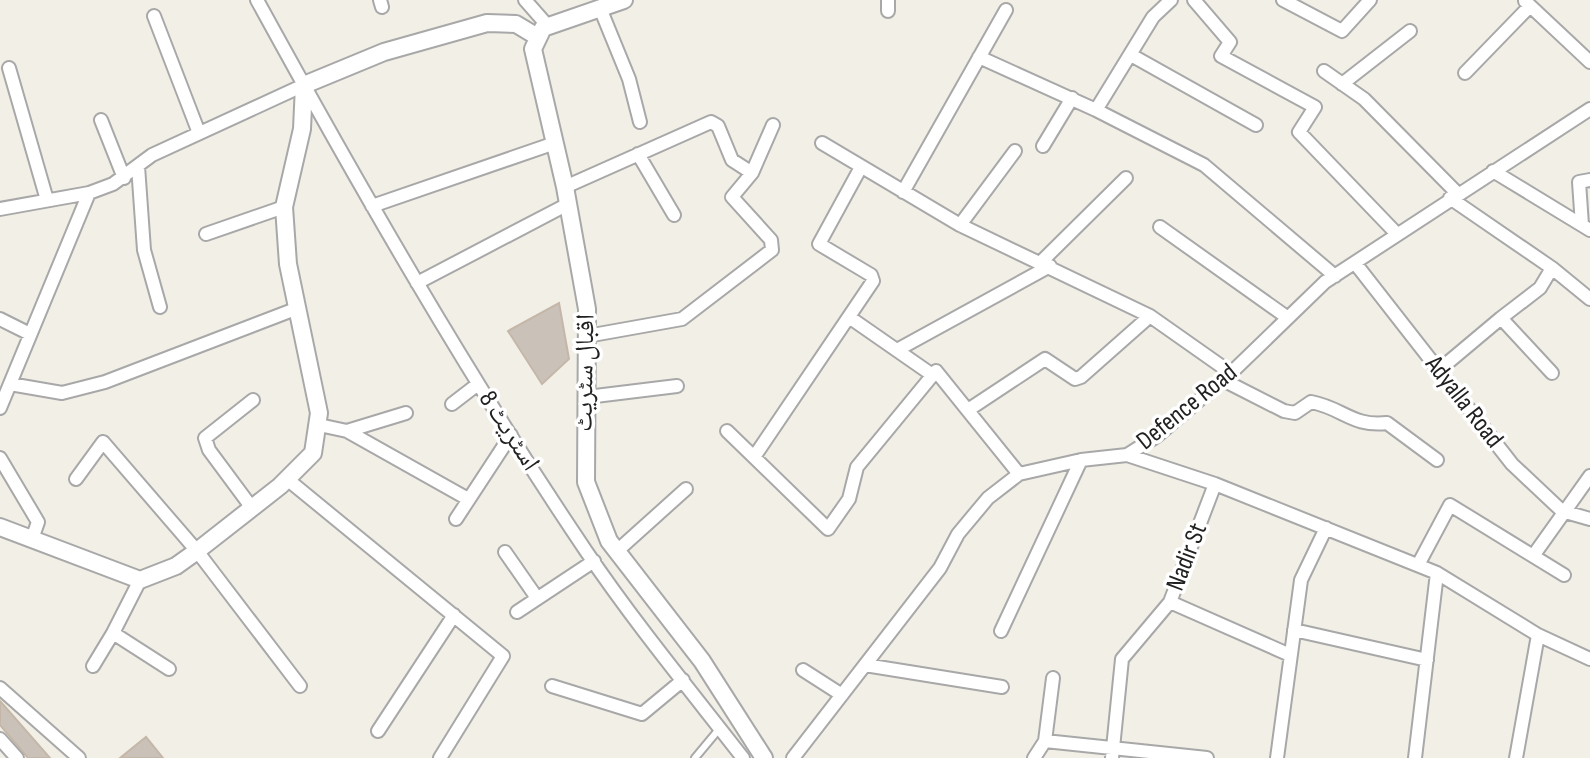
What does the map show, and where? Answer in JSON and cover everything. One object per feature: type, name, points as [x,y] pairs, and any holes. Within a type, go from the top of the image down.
[{"type":"street","name":"اسٹریٹ 8","points":[[257,0],[372,206],[478,384],[594,561],[743,758]]},
{"type":"street","points":[[525,0],[542,31]]},
{"type":"street","points":[[0,209],[89,193],[124,178],[152,155],[384,52],[487,23],[516,24],[542,31],[624,0]]},
{"type":"street","points":[[1096,110],[1153,17],[1171,0]]},
{"type":"street","points":[[1194,0],[1230,42],[1221,56],[1315,107],[1299,132],[1396,233]]},
{"type":"street","points":[[1283,0],[1342,31],[1370,0]]},
{"type":"street","points":[[1465,73],[1527,3],[1590,62]]},
{"type":"street","points":[[600,8],[629,79],[640,122]]},
{"type":"street","points":[[903,192],[1006,10]]},
{"type":"street","points":[[154,16],[199,133]]},
{"type":"street","name":"اقبال سٹریٹ","points":[[542,31],[533,49],[555,143],[587,309],[586,482],[609,541],[702,661],[764,758]]},
{"type":"street","points":[[1342,84],[1410,31]]},
{"type":"street","points":[[1131,55],[1256,125]]},
{"type":"street","points":[[979,57],[1072,98],[1204,165],[1335,276]]},
{"type":"street","points":[[9,68],[47,200]]},
{"type":"street","points":[[1324,71],[1364,99],[1454,196],[1590,299]]},
{"type":"street","points":[[93,666],[140,580],[176,566],[197,551],[287,479],[313,453],[319,425],[288,264],[284,207],[302,129],[304,85]]},
{"type":"street","points":[[1043,146],[1072,98]]},
{"type":"street","name":"Defence Road","points":[[793,758],[940,568],[958,534],[988,498],[1019,474],[1081,460],[1127,455],[1157,436],[1335,276],[1396,233],[1590,109]]},
{"type":"street","points":[[101,120],[124,178]]},
{"type":"street","points":[[417,283],[638,154],[711,122],[718,126],[732,160],[752,173]]},
{"type":"street","points":[[587,336],[682,319],[772,250],[771,240],[732,197],[752,173],[773,125]]},
{"type":"street","points":[[372,206],[555,143]]},
{"type":"street","points":[[822,143],[960,225],[1150,316],[1227,376],[1284,411],[1295,413],[1311,402],[1329,406],[1364,425],[1387,423],[1437,460]]},
{"type":"street","points":[[960,225],[1015,151]]},
{"type":"street","points":[[638,154],[674,215]]},
{"type":"street","points":[[138,166],[144,250],[160,307]]},
{"type":"street","points":[[754,457],[874,277],[821,248],[819,239],[861,167]]},
{"type":"street","points":[[1493,171],[1586,228]]},
{"type":"street","points":[[897,350],[1045,265],[1126,178]]},
{"type":"street","points":[[1586,228],[1579,182],[1590,180]]},
{"type":"street","points":[[0,408],[89,193]]},
{"type":"street","points":[[206,234],[284,207]]},
{"type":"street","points":[[1160,227],[1288,318]]},
{"type":"street","name":"Adyalla Road","points":[[1355,263],[1512,464],[1562,511],[1590,519]]},
{"type":"street","points":[[1439,370],[1540,288],[1552,268]]},
{"type":"street","points":[[10,384],[62,393],[105,382],[298,308]]},
{"type":"street","points":[[968,410],[1045,359],[1075,379],[1081,377],[1150,316]]},
{"type":"street","points":[[849,317],[931,374]]},
{"type":"street","points":[[1501,318],[1552,373]]},
{"type":"street","points":[[0,319],[30,334]]},
{"type":"street","points":[[727,431],[828,529],[849,499],[857,467],[936,371],[1019,474]]},
{"type":"street","points":[[452,404],[478,384]]},
{"type":"street","points":[[587,397],[677,386]]},
{"type":"street","points":[[252,508],[209,450],[205,438],[253,400]]},
{"type":"street","points":[[347,431],[406,413]]},
{"type":"street","points":[[319,425],[347,431],[468,499]]},
{"type":"street","points":[[456,519],[511,435]]},
{"type":"street","points":[[76,479],[103,442],[197,551],[300,686]]},
{"type":"street","points":[[1127,455],[1215,484],[1437,573],[1538,635],[1590,659]]},
{"type":"street","points":[[0,458],[38,522],[32,539]]},
{"type":"street","points":[[1001,631],[1081,460]]},
{"type":"street","points":[[1533,556],[1562,511],[1590,476]]},
{"type":"street","points":[[287,479],[503,656],[440,758]]},
{"type":"street","name":"Nadir St","points":[[1113,754],[1122,659],[1170,602],[1215,484]]},
{"type":"street","points":[[617,551],[686,489]]},
{"type":"street","points":[[1418,565],[1450,505],[1564,575]]},
{"type":"street","points":[[0,527],[140,580]]},
{"type":"street","points":[[1277,758],[1301,580],[1326,528]]},
{"type":"street","points":[[505,552],[537,598]]},
{"type":"street","points":[[517,612],[594,561]]},
{"type":"street","points":[[1415,758],[1437,573]]},
{"type":"street","points":[[1170,602],[1290,655]]},
{"type":"street","points":[[378,731],[454,615]]},
{"type":"street","points":[[1294,630],[1427,660]]},
{"type":"street","points":[[113,633],[169,669]]},
{"type":"street","points":[[1516,758],[1538,635]]},
{"type":"street","points":[[865,665],[1002,687]]},
{"type":"street","points":[[803,670],[842,695]]},
{"type":"street","points":[[1034,758],[1045,741],[1053,678]]},
{"type":"street","points":[[552,686],[642,714],[683,680]]},
{"type":"street","points":[[0,688],[79,758]]},
{"type":"street","points":[[0,739],[17,758]]},
{"type":"street","points":[[1045,741],[1113,754],[1207,758]]},
{"type":"lane","points":[[695,758],[720,728]]},
{"type":"building","points":[[559,303],[569,359],[542,384],[508,331]]},
{"type":"building","points":[[0,701],[50,758],[28,758],[0,725]]},
{"type":"building","points":[[146,737],[163,758],[120,758]]}]
